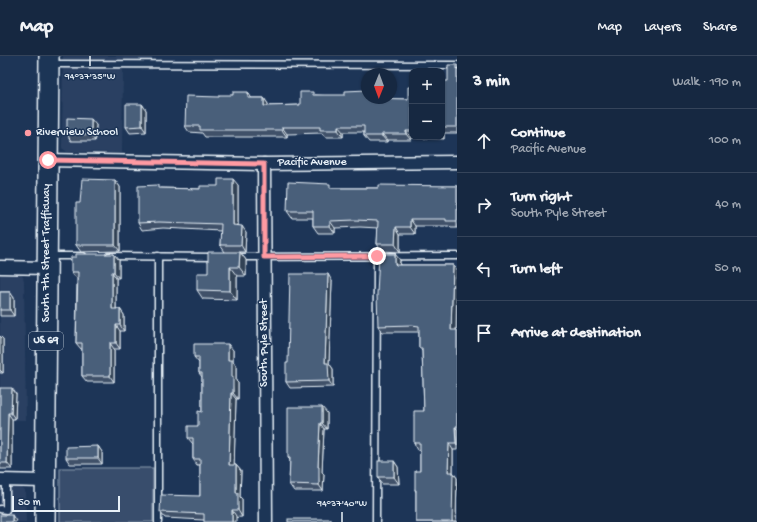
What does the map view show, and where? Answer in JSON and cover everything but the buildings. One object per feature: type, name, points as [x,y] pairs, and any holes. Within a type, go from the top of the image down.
[{"type":"main road","name":"South 7th Street Trafficway","points":[[45,522],[46,262],[49,60]]},
{"type":"street","name":"Pacific Avenue","points":[[48,160],[264,164],[457,162]]},
{"type":"street","name":"South Pyle Street","points":[[264,164],[266,522]]},
{"type":"street","points":[[0,267],[46,262]]},
{"type":"street","points":[[3,480],[45,481]]},
{"type":"lane","points":[[49,60],[457,65]]},
{"type":"lane","points":[[46,262],[89,256]]},
{"type":"lane","points":[[104,256],[219,256]]},
{"type":"lane","points":[[158,256],[158,522]]},
{"type":"lane","points":[[376,522],[377,256]]},
{"type":"lane","points":[[234,257],[457,256]]},
{"type":"lane","points":[[0,509],[6,510],[3,480]]},
{"type":"shaded area","points":[[63,56],[152,56],[152,70],[123,69],[122,153],[67,152],[62,148]]},
{"type":"shaded area","points":[[0,272],[15,272],[23,277],[24,281],[26,420],[0,420]]},
{"type":"shaded area","points":[[60,468],[153,468],[153,522],[60,522]]},
{"type":"shaded area","points":[[0,485],[19,486],[25,490],[26,522],[0,522]]},
{"type":"place","name":"Riverview School","points":[[28,133]]},
{"type":"route","points":[[48,160],[264,164],[264,257],[377,256]]}]
